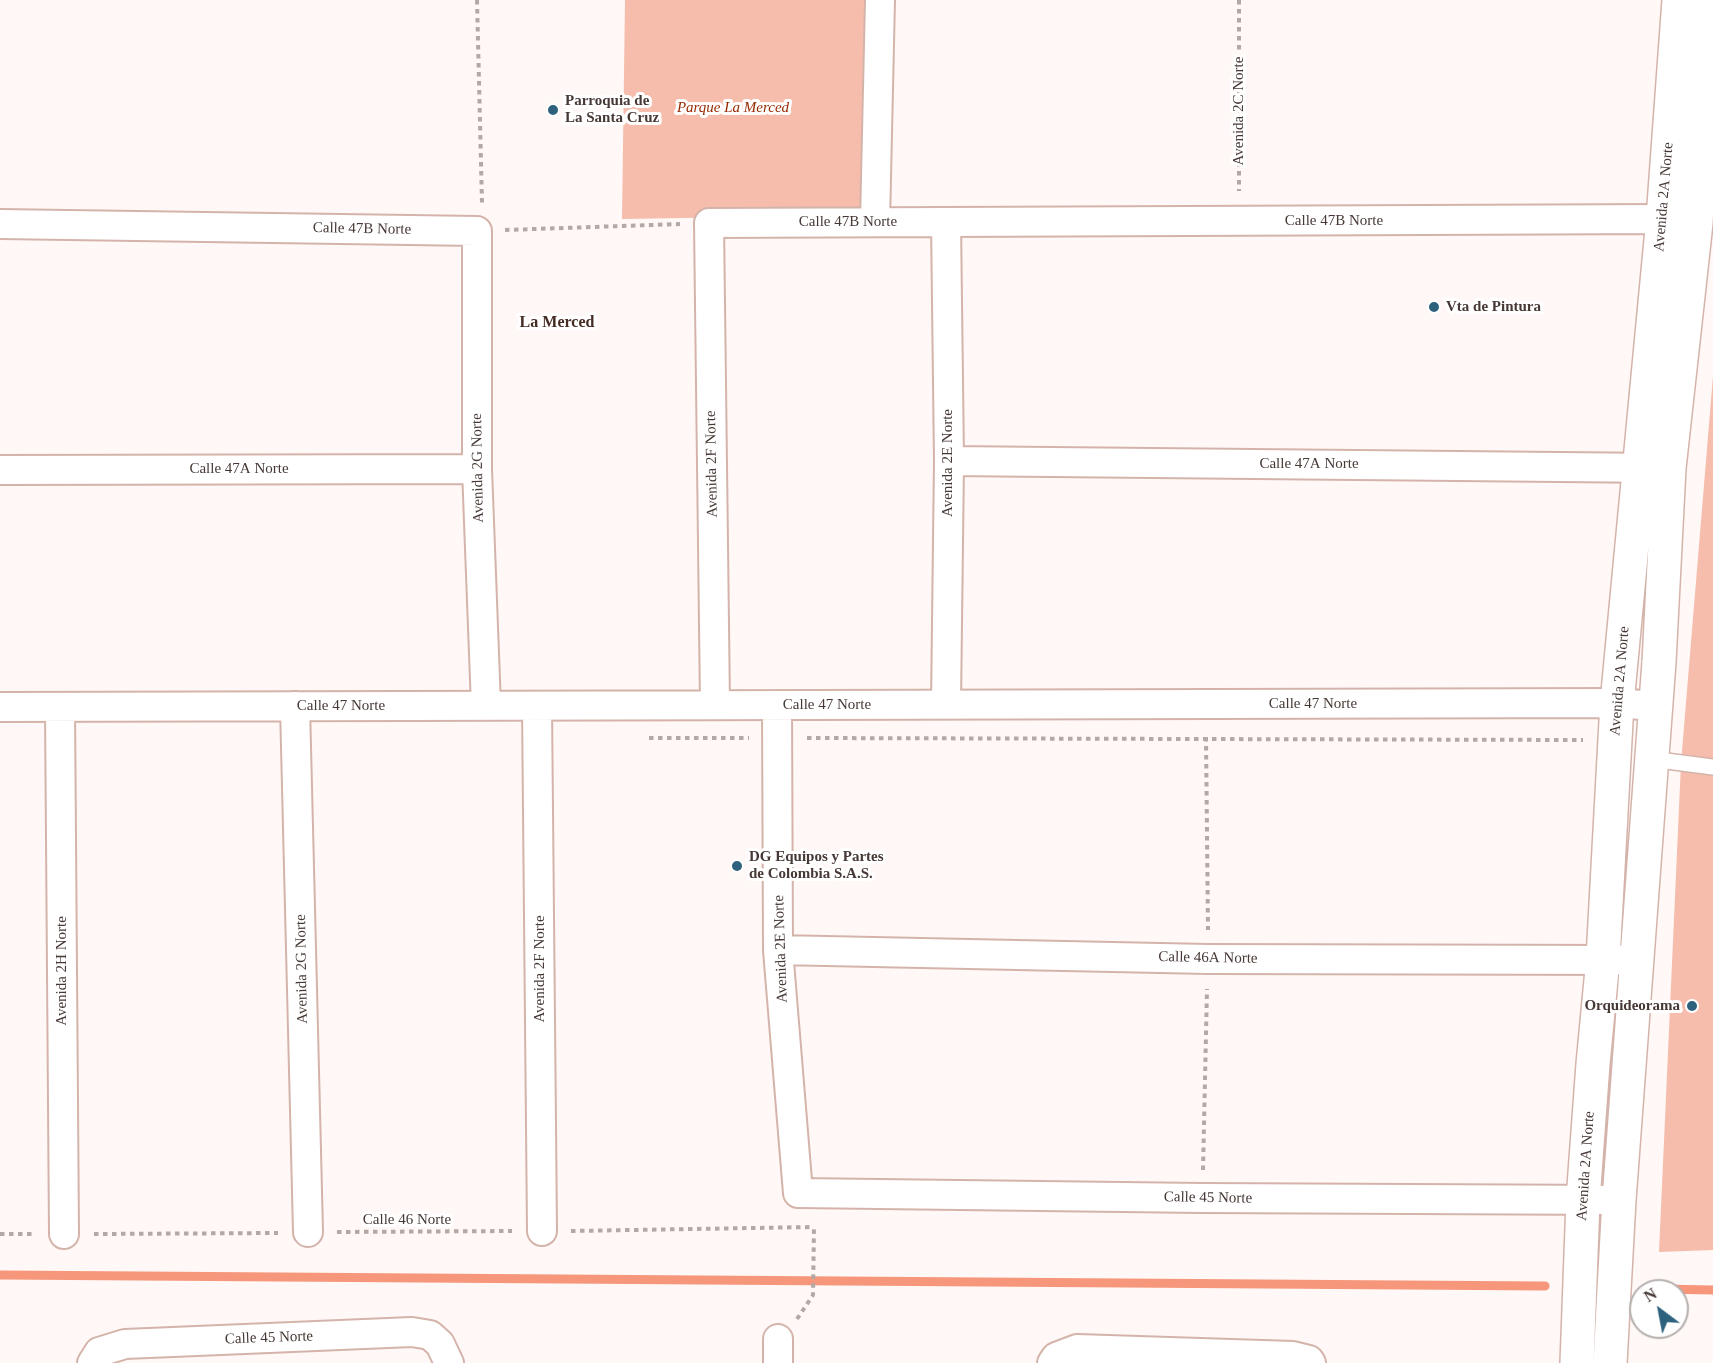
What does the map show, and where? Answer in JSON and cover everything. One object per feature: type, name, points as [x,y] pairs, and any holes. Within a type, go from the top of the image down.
[{"type":"main road","name":"Avenida 2A Norte","points":[[1610,1363],[1619,1200],[1659,662],[1654,467],[1663,219],[1679,0]]},
{"type":"main road","name":"Avenida 2A Norte","points":[[1577,1363],[1583,1200],[1603,959],[1617,703],[1654,467],[1696,223],[1709,0]]},
{"type":"street","points":[[875,222],[880,0]]},
{"type":"street","name":"Calle 47B Norte","points":[[709,223],[1663,219],[1696,223]]},
{"type":"street","name":"Avenida 2E Norte","points":[[946,222],[949,460],[946,704]]},
{"type":"street","name":"Avenida 2F Norte","points":[[709,223],[716,705]]},
{"type":"street","name":"Calle 47B Norte","points":[[0,224],[480,231]]},
{"type":"street","name":"Avenida 2G Norte","points":[[480,231],[477,469],[486,706]]},
{"type":"street","name":"Calle 47A Norte","points":[[949,460],[1654,467]]},
{"type":"street","name":"Calle 47A Norte","points":[[0,470],[477,469]]},
{"type":"street","name":"Calle 47 Norte","points":[[0,707],[1617,703],[1654,706]]},
{"type":"street","name":"Avenida 2E Norte","points":[[777,705],[778,950],[798,1192]]},
{"type":"street","name":"Avenida 2G Norte","points":[[295,706],[308,1232]]},
{"type":"street","name":"Avenida 2F Norte","points":[[537,706],[542,1231]]},
{"type":"street","name":"Avenida 2H Norte","points":[[60,707],[64,1234]]},
{"type":"street","name":"Calle 46A Norte","points":[[778,950],[1208,959],[1603,959],[1637,961]]},
{"type":"street","name":"Calle 45 Norte","points":[[798,1192],[1214,1198],[1619,1200]]},
{"type":"street","name":"Calle 45 Norte","points":[[92,1363],[99,1353],[125,1344],[412,1332],[430,1335],[440,1344],[448,1363]]},
{"type":"street","points":[[1052,1363],[1056,1357],[1077,1349],[1302,1359]]},
{"type":"lane","points":[[1651,759],[1713,767]]},
{"type":"path","points":[[477,0],[480,231],[709,223]]},
{"type":"path","name":"Avenida 2C Norte","points":[[1239,0],[1239,221]]},
{"type":"path","points":[[801,738],[1586,740]]},
{"type":"path","name":"Calle 46 Norte","points":[[0,1234],[814,1227],[813,1295]]},
{"type":"green space","name":"Parque La Merced","points":[[625,0],[869,0],[868,215],[622,219]]},
{"type":"green space","name":"Orquideorama","points":[[1713,376],[1713,1250],[1659,1252],[1681,763]]},
{"type":"waterway","points":[[0,1275],[1545,1286]]},
{"type":"waterway","points":[[1689,1290],[1713,1290]]},
{"type":"place","name":"Parroquia de La Santa Cruz","points":[[553,110]]},
{"type":"place","name":"Vta de Pintura","points":[[1434,307]]},
{"type":"place","name":"DG Equipos y Partes de Colombia S.A.S.","points":[[737,866]]},
{"type":"place","name":"Orquideorama","points":[[1692,1006]]},
{"type":"district","name":"La Merced","points":[[557,323]]}]
